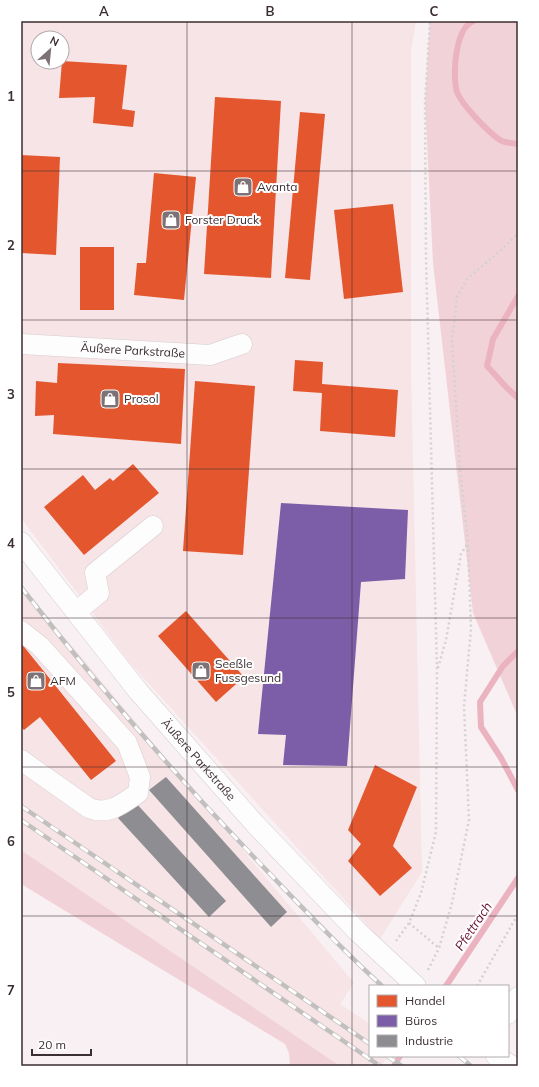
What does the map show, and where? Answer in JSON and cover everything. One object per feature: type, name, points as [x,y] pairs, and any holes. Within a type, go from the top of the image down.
[{"type":"street","name":"Äußere Parkstraße","points":[[21,344],[210,356],[242,344]]},
{"type":"street","points":[[76,612],[99,593],[95,573],[153,526]]},
{"type":"street","name":"Äußere Parkstraße","points":[[21,542],[138,691],[255,824],[357,931],[387,959],[421,980]]},
{"type":"street","points":[[21,631],[40,646],[127,743],[140,777],[138,793],[121,806],[99,812],[89,808],[21,760]]},
{"type":"street","points":[[509,1012],[518,997]]},
{"type":"street","points":[[498,1057],[512,1066]]},
{"type":"path","points":[[387,959],[409,924],[421,893],[436,832],[437,670],[426,251],[424,102],[430,21]]},
{"type":"path","points":[[421,980],[438,948],[452,904],[469,820],[464,706],[471,629],[468,543],[460,470],[452,340],[457,298],[467,279],[500,252],[518,233]]},
{"type":"path","points":[[437,670],[446,640],[461,554],[468,543]]},
{"type":"path","points":[[478,985],[518,914]]},
{"type":"path","points":[[409,924],[438,948]]},
{"type":"path","points":[[366,1066],[372,1057]]},
{"type":"shaded area","points":[[21,21],[416,21],[411,51],[411,370],[422,872],[380,939],[130,663],[21,518]]},
{"type":"shaded area","points":[[430,21],[518,21],[518,717],[473,613],[433,263],[425,102]]},
{"type":"shaded area","points":[[21,585],[354,983],[340,1004],[369,1023],[369,1057],[387,1057],[381,1066],[340,1066],[21,850]]},
{"type":"shaded area","points":[[21,850],[340,1066],[290,1066],[289,1053],[285,1044],[21,884]]},
{"type":"building: Handel","points":[[70,61],[127,65],[122,109],[135,111],[133,127],[93,123],[95,97],[59,98],[61,70],[70,70]]},
{"type":"building: Handel","name":"Avanta","points":[[215,97],[281,101],[271,278],[204,274]]},
{"type":"building: Handel","points":[[300,112],[325,114],[310,280],[285,278]]},
{"type":"building: Handel","points":[[21,155],[60,157],[56,255],[21,253]]},
{"type":"building: Handel","name":"Forster Druck","points":[[154,173],[196,177],[184,300],[134,295],[137,263],[146,263]]},
{"type":"building: Handel","points":[[393,204],[403,292],[344,299],[334,210]]},
{"type":"building: Handel","points":[[80,247],[114,247],[114,310],[80,310]]},
{"type":"building: Handel","points":[[295,360],[323,362],[322,384],[398,390],[395,437],[320,431],[322,393],[293,391]]},
{"type":"building: Handel","name":"Prosol","points":[[58,363],[185,369],[181,444],[53,434],[54,415],[35,416],[36,381],[57,383]]},
{"type":"building: Handel","points":[[195,381],[255,386],[243,555],[183,551]]},
{"type":"building: Handel","points":[[133,464],[159,493],[84,555],[44,507],[83,475],[95,490],[110,478],[113,481]]},
{"type":"building: Handel","points":[[186,611],[244,677],[216,702],[158,636]]},
{"type":"building: Handel","name":"AFM","points":[[21,643],[116,761],[91,780],[40,717],[24,730],[21,727]]},
{"type":"building: Handel","points":[[375,765],[417,787],[393,846],[412,868],[380,896],[348,861],[361,844],[348,830]]},
{"type":"building: Büros","points":[[281,503],[408,510],[405,579],[361,582],[347,766],[283,765],[286,735],[258,734]]},
{"type":"building: Industrie","points":[[166,777],[287,912],[271,927],[149,790]]},
{"type":"building: Industrie","points":[[135,802],[226,901],[209,917],[118,818]]},
{"type":"waterway","name":"Pfettrach","points":[[474,21],[468,25],[463,32],[456,53],[455,75],[457,92],[464,104],[482,125],[500,140],[518,144]]},
{"type":"waterway","name":"Pfettrach","points":[[518,296],[493,339],[487,366],[518,398]]},
{"type":"waterway","name":"Pfettrach","points":[[518,651],[503,666],[480,702],[481,727],[501,758],[518,790]]},
{"type":"waterway","name":"Pfettrach","points":[[447,985],[518,878]]},
{"type":"waterway","name":"Pfettrach","points":[[394,1066],[399,1057]]},
{"type":"railway","points":[[21,587],[104,690],[190,789],[315,921],[381,985]]},
{"type":"railway","points":[[21,806],[369,1043]]},
{"type":"railway","points":[[21,820],[380,1066]]},
{"type":"railway","points":[[388,1057],[402,1066]]},
{"type":"railway","points":[[460,1057],[471,1066]]},
{"type":"place","name":"Avanta","points":[[243,187]]},
{"type":"place","name":"Forster Druck","points":[[171,220]]},
{"type":"place","name":"Prosol","points":[[110,399]]},
{"type":"place","name":"Seeßle Fussgesund","points":[[201,671]]},
{"type":"place","name":"AFM","points":[[36,681]]}]
